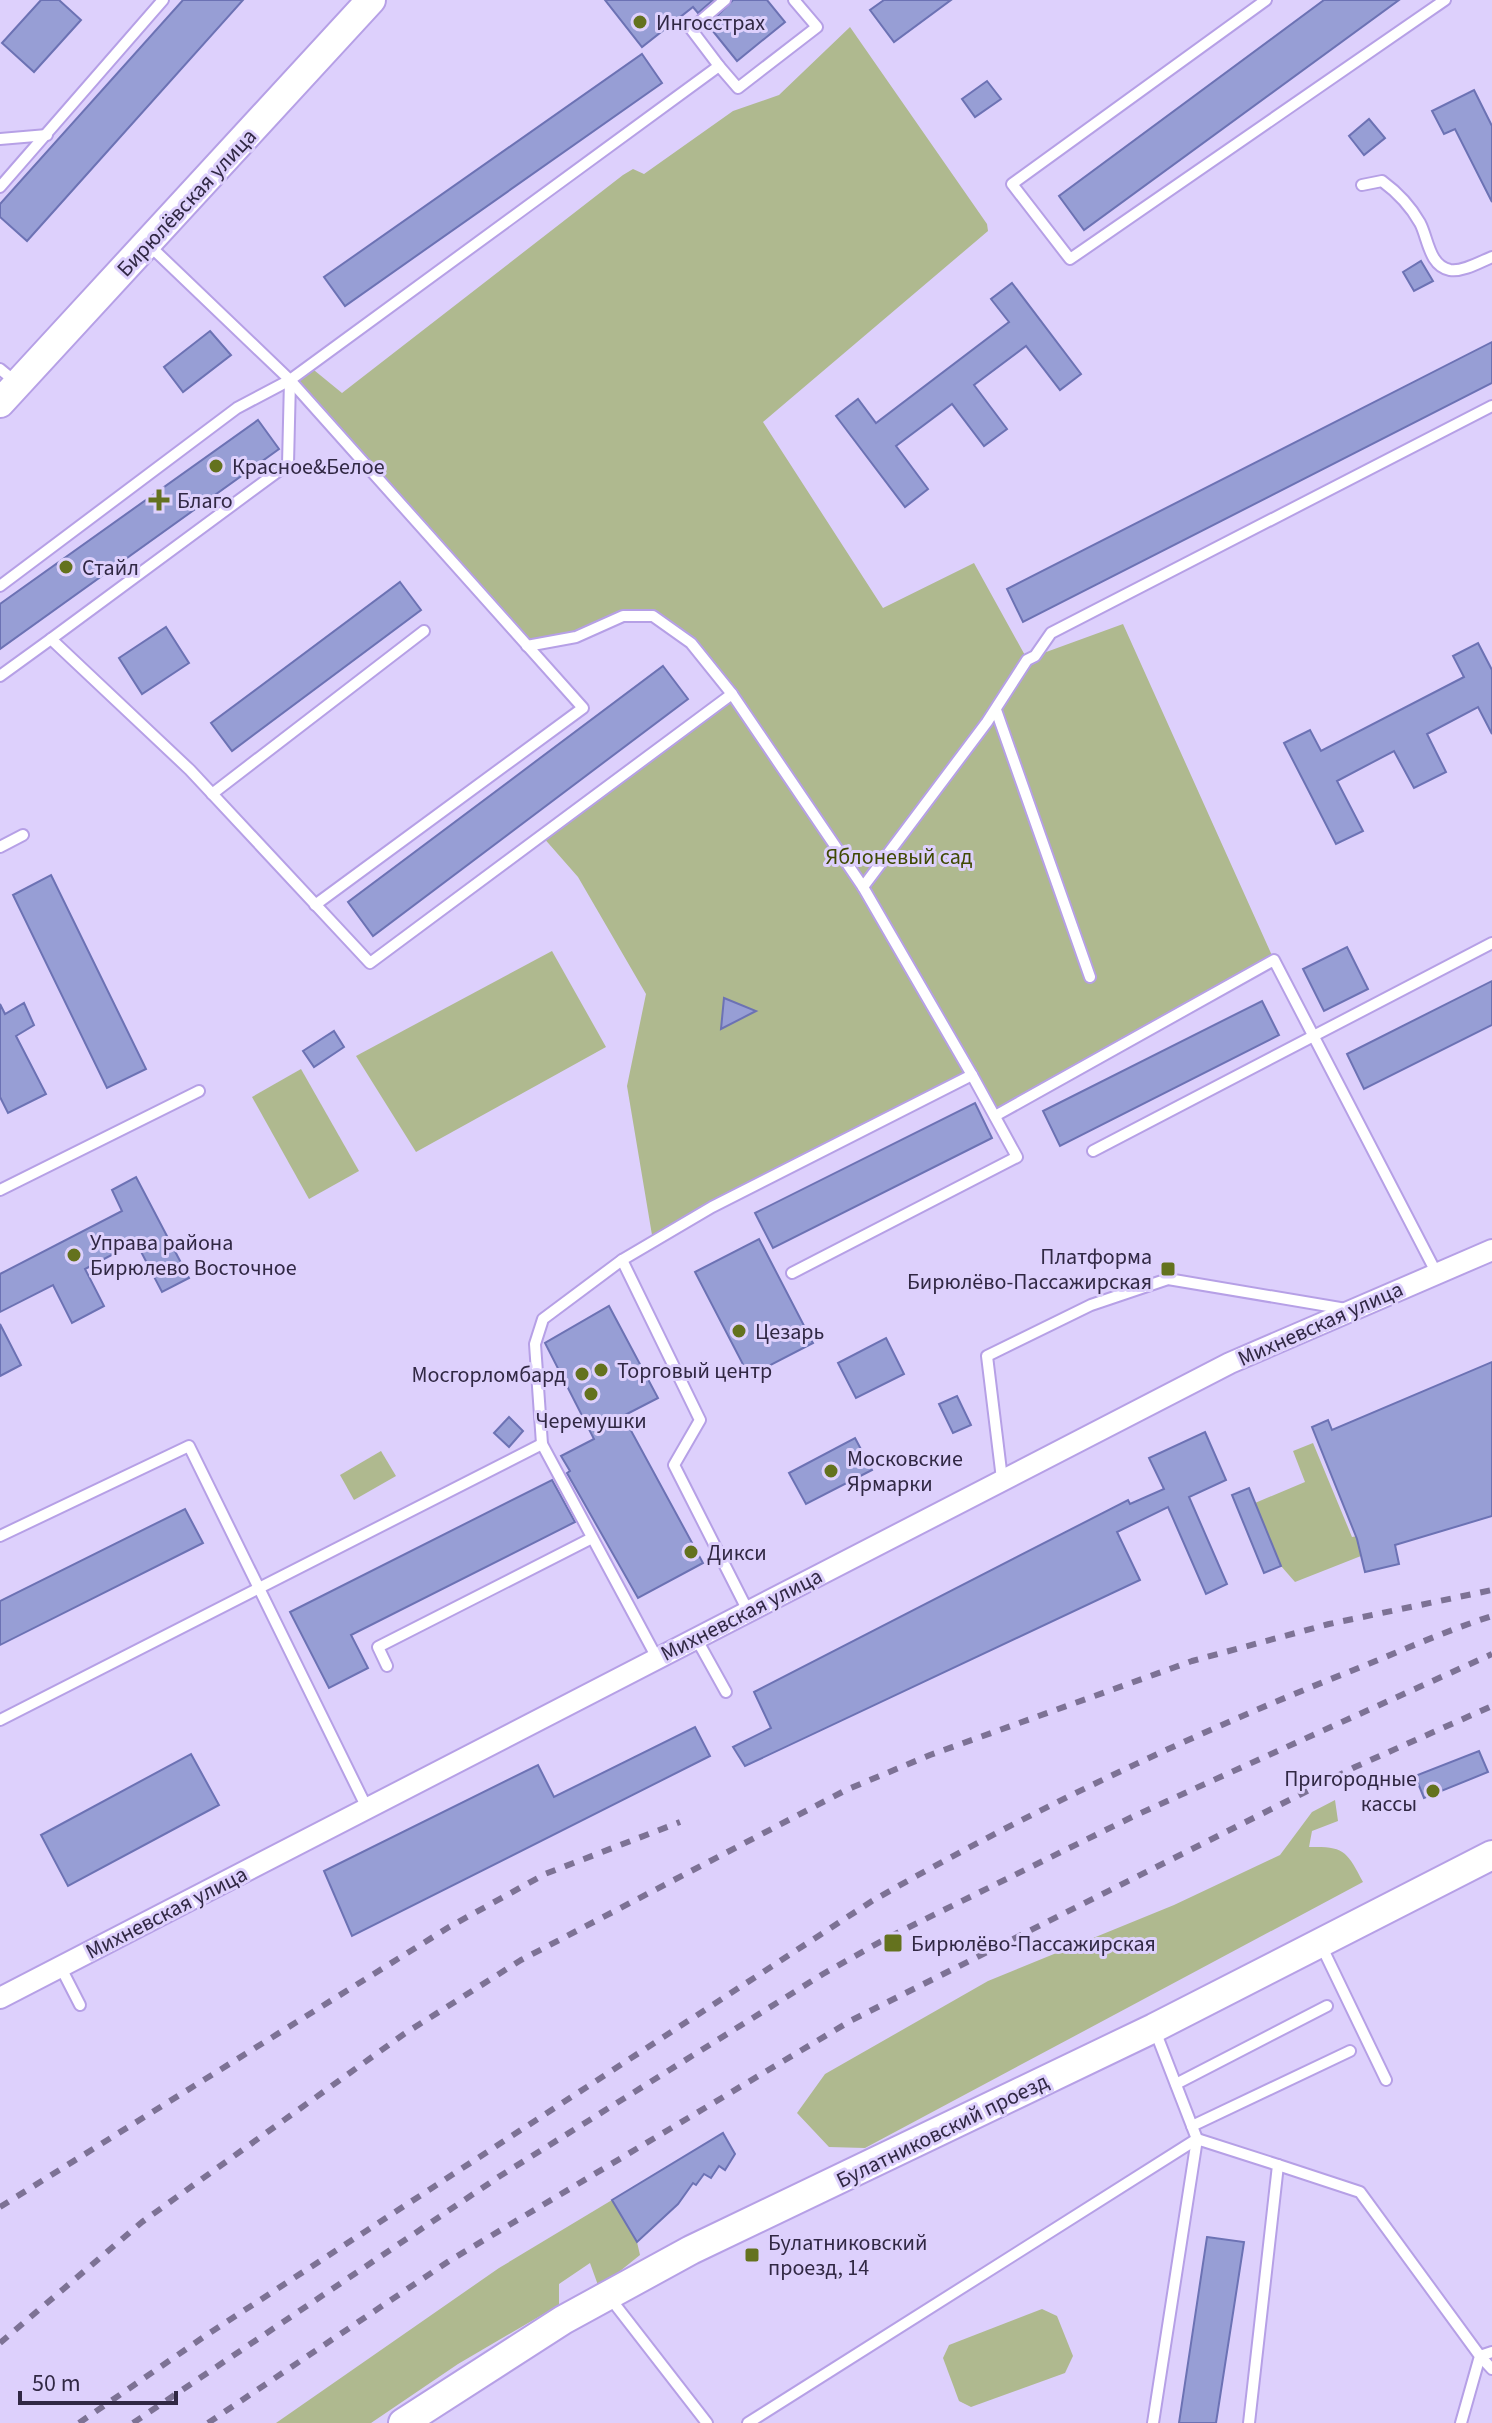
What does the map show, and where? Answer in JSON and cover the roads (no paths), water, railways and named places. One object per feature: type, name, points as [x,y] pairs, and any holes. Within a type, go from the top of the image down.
[{"type":"street","name":"Бирюлёвская улица","points":[[6,385],[149,244],[371,0]]},
{"type":"street","name":"Михневская улица","points":[[0,1998],[1230,1363],[1492,1250]]},
{"type":"street","name":"Булатниковский проезд","points":[[403,2423],[563,2320],[691,2250],[1154,2028],[1492,1855]]},
{"type":"lane","points":[[0,187],[163,0]]},
{"type":"lane","points":[[725,0],[691,29],[738,88],[817,27],[794,0]]},
{"type":"lane","points":[[1266,0],[1012,184],[1070,259],[1445,0]]},
{"type":"lane","points":[[0,586],[237,408],[290,380],[719,66]]},
{"type":"lane","points":[[0,139],[47,135]]},
{"type":"lane","points":[[1362,185],[1382,181],[1397,192],[1420,223],[1431,254],[1440,265],[1450,270],[1492,257]]},
{"type":"lane","points":[[149,244],[290,380],[583,708],[315,905]]},
{"type":"lane","points":[[0,676],[288,464],[290,380]]},
{"type":"lane","points":[[863,887],[996,710],[1027,660],[1035,656],[1051,633],[1492,406]]},
{"type":"lane","points":[[527,646],[576,637],[623,616],[653,616],[691,643],[732,694],[863,887],[1017,1157],[792,1273]]},
{"type":"lane","points":[[212,794],[424,631]]},
{"type":"lane","points":[[51,639],[212,794],[370,963],[732,694]]},
{"type":"lane","points":[[996,710],[1090,977]]},
{"type":"lane","points":[[0,847],[23,835]]},
{"type":"lane","points":[[1093,1151],[1492,943]]},
{"type":"lane","points":[[995,1116],[1274,960],[1436,1272]]},
{"type":"lane","points":[[657,1658],[542,1444],[535,1344],[543,1319],[622,1260],[712,1207],[972,1075]]},
{"type":"lane","points":[[0,1190],[199,1091]]},
{"type":"lane","points":[[622,1260],[700,1420],[674,1465],[748,1611]]},
{"type":"lane","points":[[1002,1479],[987,1356],[1091,1305],[1168,1279],[1350,1310]]},
{"type":"lane","points":[[0,1720],[542,1444]]},
{"type":"lane","points":[[0,1536],[189,1446],[256,1589],[367,1808]]},
{"type":"lane","points":[[387,1666],[378,1647],[592,1538]]},
{"type":"lane","points":[[696,1638],[726,1692]]},
{"type":"lane","points":[[1319,1941],[1386,2080]]},
{"type":"lane","points":[[60,1966],[80,2005]]},
{"type":"lane","points":[[1176,2084],[1327,2006]]},
{"type":"lane","points":[[1153,2423],[1197,2139],[1154,2028]]},
{"type":"lane","points":[[1192,2126],[1350,2051]]},
{"type":"lane","points":[[1197,2139],[1360,2192],[1492,2369]]},
{"type":"lane","points":[[748,2423],[1197,2139]]},
{"type":"lane","points":[[1249,2423],[1278,2165]]},
{"type":"lane","points":[[608,2296],[707,2423]]},
{"type":"lane","points":[[1480,2356],[1492,2352]]},
{"type":"lane","points":[[1461,2423],[1480,2356]]},
{"type":"railway","points":[[0,2343],[142,2222],[404,2034],[521,1960],[846,1790],[930,1755],[1192,1661],[1329,1624],[1492,1590]]},
{"type":"railway","points":[[79,2423],[208,2334],[872,1901],[990,1836],[1171,1748],[1294,1694],[1492,1616]]},
{"type":"railway","points":[[133,2423],[500,2176],[823,1974],[887,1938],[1132,1817],[1492,1654]]},
{"type":"railway","points":[[208,2423],[449,2261],[852,2020],[1355,1767],[1492,1706]]},
{"type":"railway","points":[[0,2207],[449,1927],[545,1874],[680,1822]]},
{"type":"place","name":"Ингосстрах","points":[[640,22]]},
{"type":"place","name":"Красное&Белое","points":[[216,466]]},
{"type":"place","name":"Благо","points":[[159,500]]},
{"type":"place","name":"Стайл","points":[[66,567]]},
{"type":"place","name":"Управа района Бирюлево Восточное","points":[[74,1255]]},
{"type":"place","name":"Платформа Бирюлёво-Пассажирская","points":[[1168,1269]]},
{"type":"place","name":"Цезарь","points":[[739,1331]]},
{"type":"place","name":"Торговый центр","points":[[601,1370]]},
{"type":"place","name":"Мосгорломбард","points":[[582,1374]]},
{"type":"place","name":"Черемушки","points":[[591,1394]]},
{"type":"place","name":"Московские Ярмарки","points":[[831,1471]]},
{"type":"place","name":"Дикси","points":[[691,1552]]},
{"type":"place","name":"Пригородные кассы","points":[[1433,1791]]},
{"type":"place","name":"Бирюлёво-Пассажирская","points":[[893,1943]]},
{"type":"place","name":"Булатниковский проезд, 14","points":[[752,2255]]},
{"type":"park label","name":"Яблоневый сад","points":[[899,856]]}]
